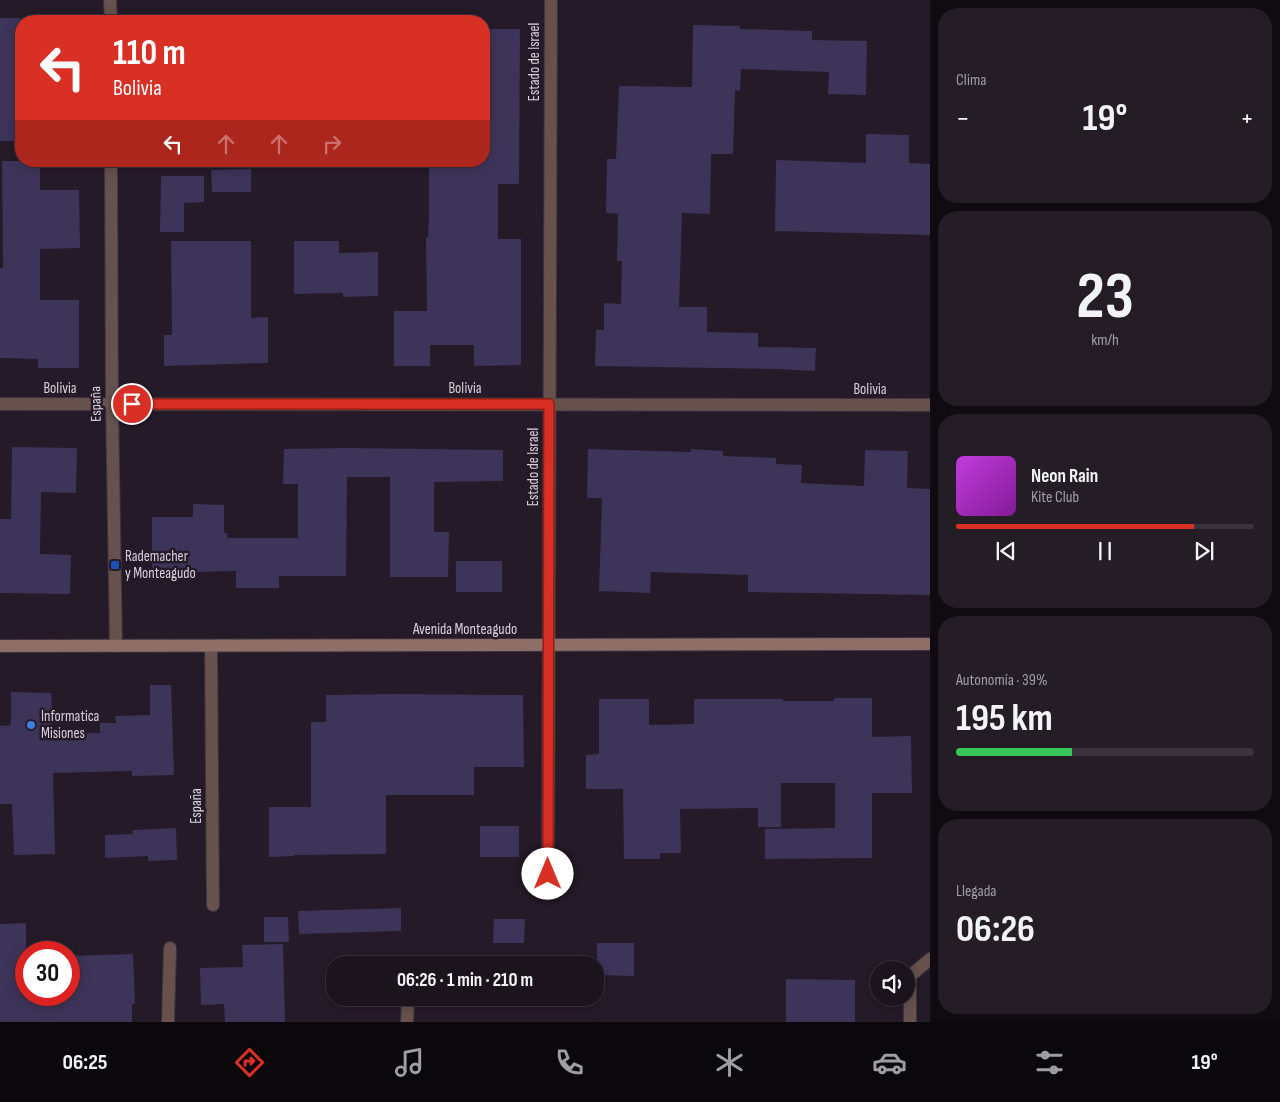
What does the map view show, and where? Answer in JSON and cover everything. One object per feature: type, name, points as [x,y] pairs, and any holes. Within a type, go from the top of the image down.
[{"type":"main road","name":"Avenida Monteagudo","points":[[0,646],[930,644]]},
{"type":"street","points":[[110,0],[110,15]]},
{"type":"street","name":"Estado de Israel","points":[[548,874],[551,0]]},
{"type":"street","name":"España","points":[[111,167],[116,646]]},
{"type":"street","name":"Bolivia","points":[[0,404],[930,405]]},
{"type":"street","name":"España","points":[[211,646],[213,905]]},
{"type":"street","points":[[168,1022],[170,948]]},
{"type":"street","points":[[910,1022],[910,976],[930,958]]},
{"type":"street","points":[[408,1006],[408,1022]]},
{"type":"building","points":[[0,18],[15,18],[15,141],[0,141]]},
{"type":"building","points":[[693,25],[740,26],[740,29],[812,31],[812,40],[867,41],[866,95],[828,94],[829,72],[741,69],[740,91],[735,90],[733,154],[711,154],[710,214],[682,213],[679,307],[707,307],[707,332],[758,333],[758,347],[816,348],[815,371],[595,366],[596,330],[604,330],[604,303],[621,304],[622,261],[617,261],[618,214],[606,213],[607,159],[616,159],[619,86],[692,87]]},
{"type":"building","points":[[490,29],[520,29],[519,184],[498,184],[498,239],[521,239],[521,365],[474,366],[474,345],[430,345],[430,366],[394,366],[394,311],[427,311],[426,238],[428,238],[429,167],[490,167]]},
{"type":"building","points":[[866,134],[909,135],[909,163],[930,164],[930,235],[775,231],[776,160],[866,163]]},
{"type":"building","points":[[2,161],[15,161],[15,167],[40,167],[40,190],[79,190],[80,248],[40,249],[40,300],[79,300],[79,368],[38,368],[38,359],[0,358],[0,268],[3,268]]},
{"type":"building","points":[[251,169],[251,192],[212,192],[211,170]]},
{"type":"building","points":[[161,176],[204,176],[204,202],[184,203],[184,232],[160,232]]},
{"type":"building","points":[[171,241],[251,241],[251,318],[268,317],[268,363],[164,366],[164,335],[172,335]]},
{"type":"building","points":[[294,241],[339,241],[339,253],[378,252],[378,296],[343,297],[343,293],[294,294]]},
{"type":"building","points":[[12,447],[77,448],[76,493],[41,492],[40,554],[71,555],[70,594],[0,593],[0,519],[11,519]]},
{"type":"building","points":[[284,449],[503,450],[503,481],[434,482],[434,532],[449,532],[448,577],[390,577],[390,477],[347,477],[346,576],[279,576],[279,588],[236,588],[236,571],[152,573],[152,517],[193,517],[193,504],[224,505],[224,533],[227,533],[227,538],[298,538],[298,484],[283,484]]},
{"type":"building","points":[[588,449],[691,452],[691,449],[723,451],[723,456],[776,458],[776,464],[802,465],[801,483],[864,486],[865,450],[908,451],[907,488],[930,489],[930,595],[748,592],[748,575],[651,572],[650,593],[599,591],[602,498],[587,498]]},
{"type":"building","points":[[456,561],[502,561],[502,592],[456,592]]},
{"type":"building","points":[[150,685],[171,685],[174,775],[132,776],[132,771],[53,773],[55,854],[14,855],[12,804],[0,804],[0,726],[11,725],[11,692],[51,693],[50,734],[100,733],[100,723],[116,723],[115,716],[150,715]]},
{"type":"building","points":[[326,695],[523,695],[524,767],[474,767],[474,795],[386,795],[386,854],[269,857],[269,807],[311,807],[311,722],[326,722]]},
{"type":"building","points":[[834,698],[872,698],[872,737],[911,736],[912,793],[872,793],[872,858],[765,859],[765,829],[835,828],[835,783],[781,783],[781,827],[758,827],[758,808],[680,809],[681,853],[660,853],[660,859],[624,859],[623,789],[586,789],[586,755],[599,754],[599,699],[649,699],[649,725],[694,724],[694,699],[834,701]]},
{"type":"building","points":[[480,826],[519,826],[519,857],[480,857]]},
{"type":"building","points":[[176,828],[177,860],[148,861],[148,856],[105,858],[105,835],[133,834],[133,830]]},
{"type":"building","points":[[401,908],[401,931],[299,934],[298,911]]},
{"type":"building","points":[[264,917],[288,917],[289,942],[264,942]]},
{"type":"building","points":[[494,919],[525,919],[524,943],[493,943]]},
{"type":"building","points":[[26,923],[26,941],[15,941],[15,1006],[80,1006],[80,956],[133,954],[135,1004],[132,1004],[132,1022],[0,1022],[0,924]]},
{"type":"building","points":[[597,943],[634,943],[634,976],[604,975],[604,956],[597,956]]},
{"type":"building","points":[[283,944],[285,1022],[225,1022],[224,1004],[201,1005],[200,968],[243,967],[242,945]]},
{"type":"building","points":[[786,979],[855,980],[855,1022],[786,1022]]},
{"type":"place","name":"Rademacher y Monteagudo","points":[[115,565]]},
{"type":"place","name":"Informatica Misiones","points":[[31,725]]},
{"type":"route","points":[[132,404],[549,404],[548,874]]}]
